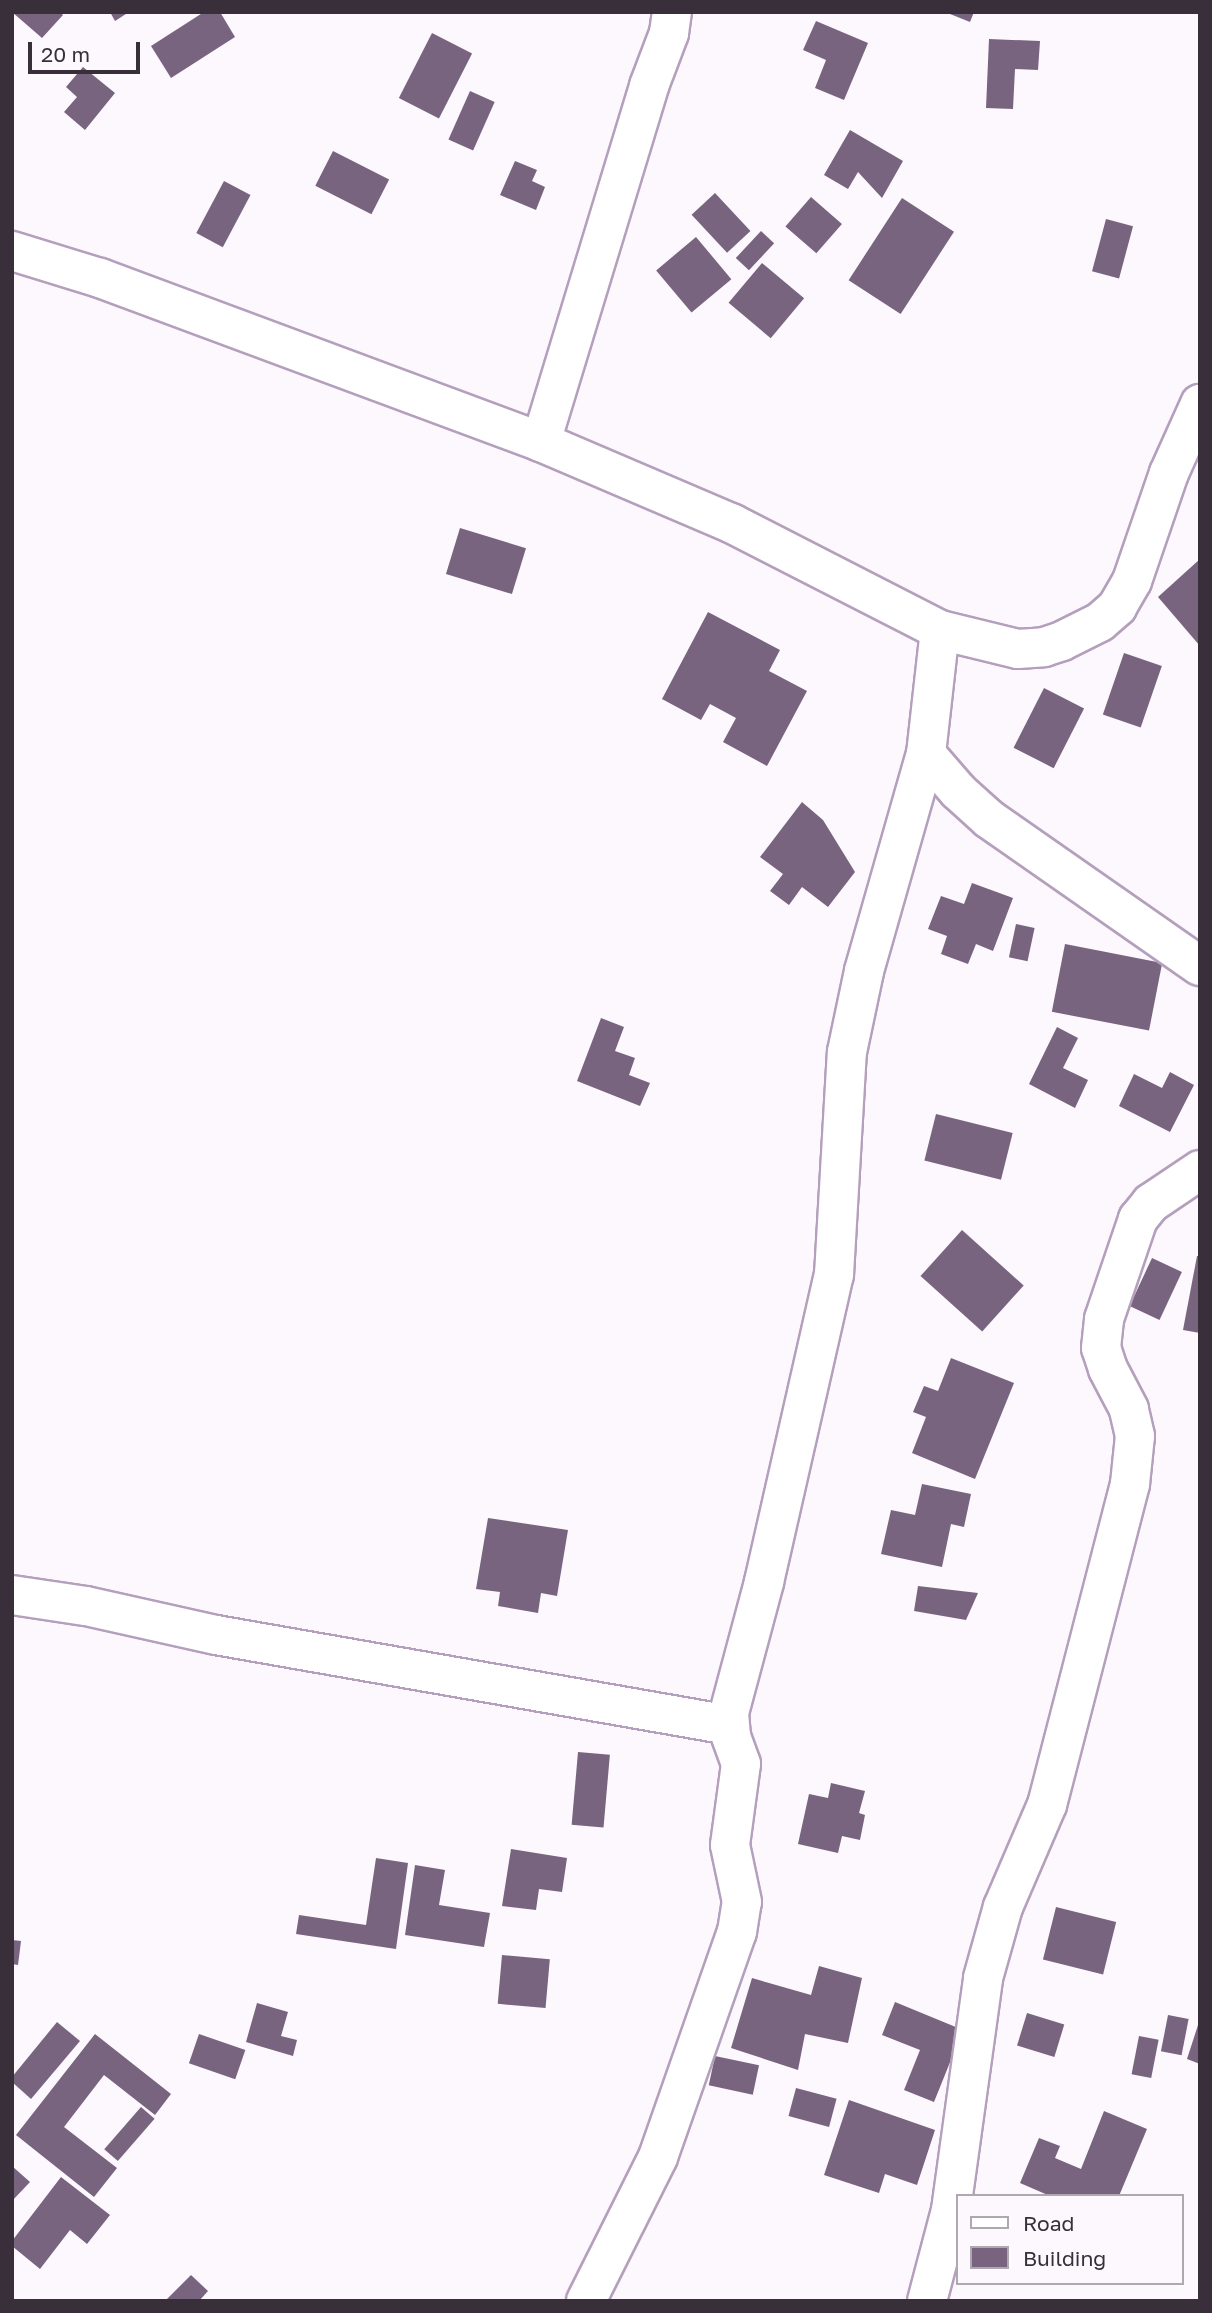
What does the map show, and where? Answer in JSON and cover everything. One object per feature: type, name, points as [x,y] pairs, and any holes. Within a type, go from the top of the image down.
[{"type":"street","points":[[541,442],[649,86],[669,33],[672,12]]},
{"type":"street","points":[[12,251],[100,278],[541,442],[731,523],[940,630],[991,645],[1018,649],[1044,648],[1100,622],[1117,607],[1132,581],[1169,473],[1200,404]]},
{"type":"street","points":[[586,2301],[658,2157],[737,1932],[741,1902],[730,1837],[741,1764],[729,1725],[731,1700],[767,1568],[834,1275],[847,1052],[863,971],[926,754],[940,630]]},
{"type":"street","points":[[926,754],[958,791],[989,819],[1200,966]]},
{"type":"street","points":[[928,2301],[951,2210],[974,2026],[985,1967],[1003,1907],[1047,1805],[1130,1483],[1135,1436],[1129,1409],[1108,1369],[1101,1348],[1104,1320],[1138,1219],[1151,1203],[1200,1170]]},
{"type":"street","points":[[12,1595],[86,1606],[216,1635],[729,1725]]},
{"type":"building","points":[[12,12],[60,12],[63,15],[42,38]]},
{"type":"building","points":[[110,12],[129,12],[115,21]]},
{"type":"building","points":[[204,12],[220,12],[235,37],[171,78],[151,46]]},
{"type":"building","points":[[945,12],[974,12],[970,22]]},
{"type":"building","points":[[816,21],[868,43],[844,100],[815,88],[826,60],[803,50]]},
{"type":"building","points":[[432,33],[472,53],[439,118],[399,98]]},
{"type":"building","points":[[989,39],[1040,41],[1038,70],[1015,69],[1013,109],[986,108]]},
{"type":"building","points":[[83,67],[115,93],[85,130],[64,112],[77,97],[66,87]]},
{"type":"building","points":[[470,91],[495,102],[473,150],[448,139]]},
{"type":"building","points":[[850,130],[903,161],[882,198],[858,172],[848,189],[824,175]]},
{"type":"building","points":[[333,151],[389,180],[371,214],[315,186]]},
{"type":"building","points":[[515,161],[537,170],[532,181],[545,187],[536,210],[500,195]]},
{"type":"building","points":[[224,181],[250,195],[223,247],[196,233]]},
{"type":"building","points":[[715,193],[750,231],[727,253],[692,215]]},
{"type":"building","points":[[811,197],[842,224],[816,253],[785,226]]},
{"type":"building","points":[[902,198],[954,232],[901,314],[849,280]]},
{"type":"building","points":[[1106,219],[1133,226],[1119,278],[1092,271]]},
{"type":"building","points":[[761,231],[774,243],[749,270],[736,258]]},
{"type":"building","points":[[696,237],[731,279],[692,313],[656,270]]},
{"type":"building","points":[[762,263],[804,298],[771,338],[729,303]]},
{"type":"building","points":[[460,528],[526,548],[512,594],[446,574]]},
{"type":"building","points":[[1200,559],[1200,646],[1158,597]]},
{"type":"building","points":[[708,612],[780,650],[769,671],[807,691],[767,766],[723,742],[736,718],[710,704],[701,720],[662,699]]},
{"type":"building","points":[[1124,653],[1162,666],[1141,727],[1103,714]]},
{"type":"building","points":[[1044,688],[1084,708],[1054,768],[1014,748]]},
{"type":"building","points":[[802,802],[823,820],[855,872],[828,907],[802,887],[789,905],[770,891],[783,874],[760,857]]},
{"type":"building","points":[[972,883],[1013,898],[993,951],[976,944],[968,964],[941,954],[947,936],[928,929],[941,896],[964,904]]},
{"type":"building","points":[[1016,924],[1035,928],[1028,961],[1009,957]]},
{"type":"building","points":[[1065,944],[1162,963],[1149,1031],[1052,1012]]},
{"type":"building","points":[[601,1018],[624,1027],[615,1051],[635,1058],[629,1075],[650,1083],[640,1106],[577,1081]]},
{"type":"building","points":[[1057,1027],[1078,1038],[1063,1068],[1088,1080],[1075,1108],[1029,1084]]},
{"type":"building","points":[[1170,1072],[1194,1085],[1170,1132],[1119,1106],[1134,1074],[1162,1088]]},
{"type":"building","points":[[936,1114],[1013,1133],[1001,1180],[924,1161]]},
{"type":"building","points":[[962,1230],[1024,1286],[982,1332],[921,1276]]},
{"type":"building","points":[[1197,1256],[1200,1256],[1200,1333],[1183,1330]]},
{"type":"building","points":[[1152,1258],[1182,1272],[1160,1320],[1130,1306]]},
{"type":"building","points":[[951,1358],[1014,1383],[975,1479],[912,1453],[926,1417],[913,1412],[924,1386],[938,1391]]},
{"type":"building","points":[[922,1484],[971,1494],[964,1527],[951,1524],[942,1567],[881,1554],[891,1510],[915,1515]]},
{"type":"building","points":[[488,1518],[568,1530],[557,1596],[541,1593],[538,1613],[498,1606],[500,1592],[476,1589]]},
{"type":"building","points":[[918,1586],[978,1593],[966,1620],[914,1611]]},
{"type":"building","points":[[578,1752],[610,1755],[604,1828],[572,1825]]},
{"type":"building","points":[[831,1783],[865,1791],[859,1813],[865,1815],[860,1840],[842,1836],[838,1853],[798,1844],[809,1794],[828,1798]]},
{"type":"building","points":[[511,1849],[567,1858],[562,1892],[539,1889],[536,1910],[502,1906]]},
{"type":"building","points":[[376,1858],[408,1863],[396,1949],[296,1934],[299,1915],[366,1925]]},
{"type":"building","points":[[415,1865],[445,1870],[439,1905],[490,1913],[484,1947],[405,1935]]},
{"type":"building","points":[[1056,1907],[1116,1922],[1103,1974],[1043,1959]]},
{"type":"building","points":[[12,1940],[21,1941],[18,1965],[12,1964]]},
{"type":"building","points":[[502,1955],[550,1959],[546,2008],[498,2004]]},
{"type":"building","points":[[819,1966],[862,1978],[848,2043],[805,2034],[798,2070],[731,2048],[752,1978],[811,1995]]},
{"type":"building","points":[[895,2002],[963,2030],[934,2102],[904,2090],[920,2050],[882,2035]]},
{"type":"building","points":[[257,2003],[288,2012],[281,2036],[297,2040],[293,2056],[246,2042]]},
{"type":"building","points":[[1027,2013],[1064,2024],[1054,2057],[1017,2046]]},
{"type":"building","points":[[1168,2015],[1189,2019],[1182,2055],[1161,2051]]},
{"type":"building","points":[[57,2022],[80,2041],[31,2099],[12,2082],[12,2077]]},
{"type":"building","points":[[1200,2022],[1200,2064],[1187,2059]]},
{"type":"building","points":[[95,2034],[171,2094],[155,2115],[104,2075],[64,2127],[117,2168],[94,2197],[16,2135]]},
{"type":"building","points":[[199,2034],[245,2050],[235,2079],[189,2063]]},
{"type":"building","points":[[1139,2036],[1159,2040],[1151,2078],[1132,2074]]},
{"type":"building","points":[[715,2056],[759,2065],[753,2095],[709,2085]]},
{"type":"building","points":[[796,2088],[837,2099],[829,2127],[788,2116]]},
{"type":"building","points":[[849,2100],[935,2130],[917,2185],[885,2174],[879,2193],[824,2175]]},
{"type":"building","points":[[141,2107],[155,2119],[118,2161],[104,2149]]},
{"type":"building","points":[[1104,2111],[1147,2129],[1120,2194],[1045,2194],[1020,2183],[1039,2138],[1060,2146],[1055,2158],[1081,2169]]},
{"type":"building","points":[[12,2166],[30,2182],[12,2201]]},
{"type":"building","points":[[61,2177],[110,2215],[87,2244],[70,2230],[40,2269],[12,2246],[12,2241]]},
{"type":"building","points":[[191,2275],[208,2291],[199,2301],[165,2301]]}]
